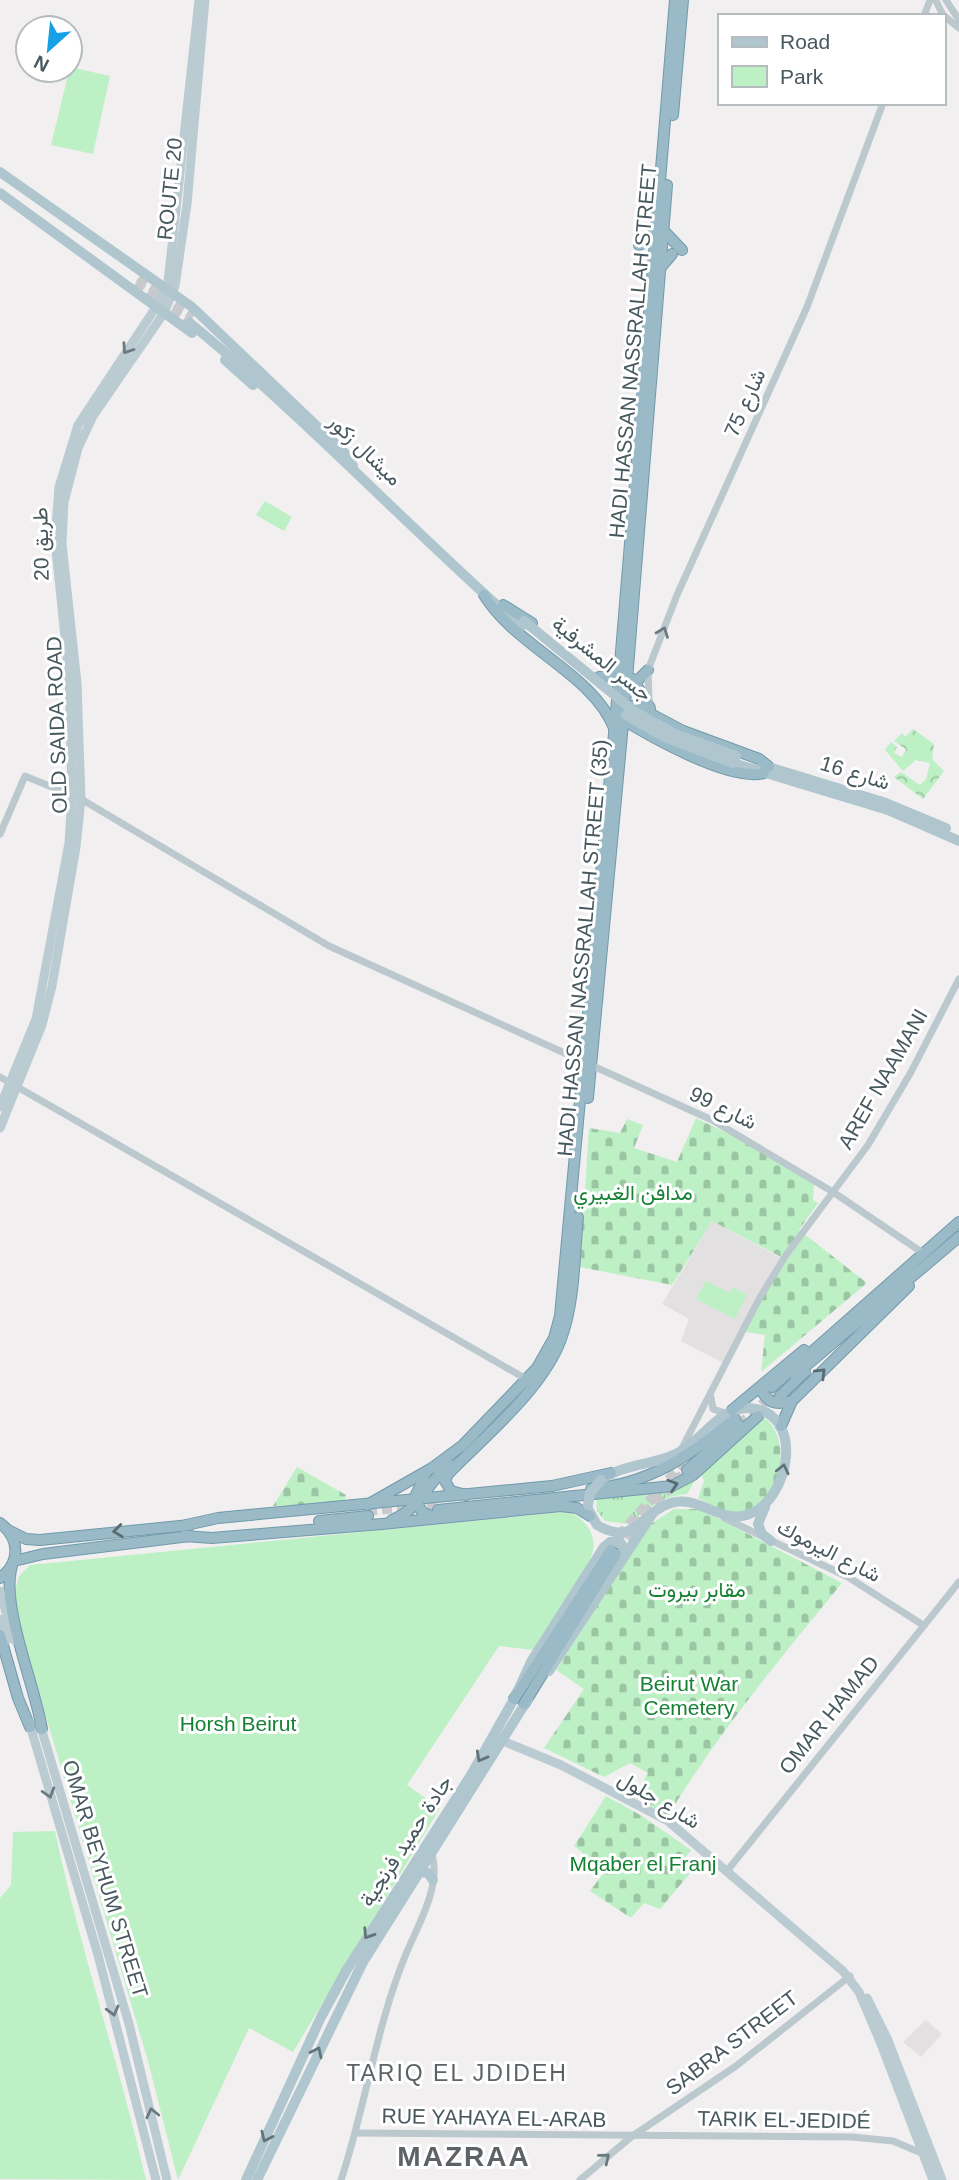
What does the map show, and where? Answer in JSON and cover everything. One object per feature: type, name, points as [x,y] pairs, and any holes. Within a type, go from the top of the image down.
[{"type":"highway","name":"HADI HASSAN NASSRALLAH STREET","points":[[660,228],[675,0]]},
{"type":"highway","name":"HADI HASSAN NASSRALLAH STREET","points":[[588,1063],[614,729],[621,704],[656,267],[683,0]]},
{"type":"highway","points":[[671,254],[656,267],[639,248],[660,228],[682,250]]},
{"type":"highway","points":[[484,595],[496,611],[600,700],[614,729]]},
{"type":"highway","points":[[507,610],[523,615],[598,677],[621,704],[644,733],[731,770],[751,775],[767,770],[759,759],[683,731],[652,712],[636,706],[621,704],[600,700]]},
{"type":"highway","points":[[569,676],[579,669],[579,661]]},
{"type":"highway","points":[[598,677],[611,676],[623,666],[652,712]]},
{"type":"highway","points":[[621,704],[634,682],[648,670]]},
{"type":"highway","name":"HADI HASSAN NASSRALLAH STREET (35)","points":[[466,1449],[531,1381],[560,1343],[568,1311],[588,1063],[620,744],[621,704]]},
{"type":"highway","points":[[620,744],[629,737],[644,733]]},
{"type":"highway","points":[[734,1416],[685,1466],[702,1446],[734,1416],[819,1356],[927,1257],[959,1222]]},
{"type":"highway","points":[[792,1401],[779,1404],[770,1401],[763,1393],[774,1390],[885,1280],[959,1237]]},
{"type":"highway","points":[[781,1426],[792,1401],[909,1287],[927,1257]]},
{"type":"highway","points":[[184,1536],[212,1538],[382,1524],[439,1510],[672,1486],[693,1475],[758,1416]]},
{"type":"highway","points":[[432,1468],[420,1481],[417,1502],[423,1513],[631,1482],[668,1468],[702,1446]]},
{"type":"highway","points":[[4,1526],[22,1538],[40,1540],[186,1525],[218,1518],[367,1511],[466,1449]]},
{"type":"highway","points":[[466,1449],[446,1478],[451,1491],[466,1495]]},
{"type":"highway","points":[[382,1524],[405,1515],[437,1475],[466,1449]]},
{"type":"highway","points":[[0,1578],[13,1563],[43,1553],[367,1511],[466,1495],[552,1486],[611,1474]]},
{"type":"highway","points":[[439,1510],[561,1506],[577,1508],[594,1521]]},
{"type":"highway","points":[[4,1526],[15,1545],[8,1584],[10,1604],[37,1701],[42,1729]]},
{"type":"highway","points":[[40,1540],[37,1548],[43,1553]]},
{"type":"highway","points":[[524,1704],[616,1555]]},
{"type":"highway","name":"جادة حميد فرنجية","points":[[514,1699],[616,1555]]},
{"type":"highway","points":[[0,1635],[18,1698],[30,1727]]},
{"type":"main road","points":[[198,0],[171,284],[186,315],[320,449],[352,468]]},
{"type":"main road","name":"ROUTE 20","points":[[157,315],[171,284],[187,204],[205,0]]},
{"type":"main road","points":[[0,175],[139,280],[144,298],[157,315],[186,315]]},
{"type":"main road","points":[[0,187],[139,280]]},
{"type":"main road","points":[[0,193],[139,280],[171,284]]},
{"type":"main road","points":[[171,284],[186,315],[344,452],[352,468]]},
{"type":"main road","name":"طريق 20","points":[[0,1107],[14,1085],[34,1027],[68,854],[76,797],[69,676],[55,541],[59,487],[79,425],[157,315]]},
{"type":"main road","name":"ميشال زكور","points":[[352,468],[484,595],[507,610]]},
{"type":"main road","name":"ميشال زكور","points":[[352,468],[507,610]]},
{"type":"main road","name":"جسر المشرفية","points":[[507,610],[619,709],[645,726],[682,745],[767,770]]},
{"type":"main road","points":[[767,770],[802,785],[888,810],[959,842]]},
{"type":"main road","name":"شارع 16","points":[[767,770],[886,803],[959,835]]},
{"type":"main road","points":[[0,1128],[14,1085]]},
{"type":"main road","points":[[598,1556],[601,1538],[588,1505],[590,1493],[601,1480],[611,1474],[678,1452],[734,1416],[760,1410],[772,1416],[781,1426],[786,1442],[785,1465],[776,1490],[758,1524],[762,1534],[771,1541]]},
{"type":"main road","points":[[594,1521],[609,1531],[625,1532],[637,1528],[668,1504],[685,1501],[716,1514],[744,1516],[768,1502]]},
{"type":"main road","points":[[616,1555],[653,1513]]},
{"type":"main road","points":[[514,1699],[531,1662],[598,1556],[608,1544],[617,1541],[624,1548],[616,1555]]},
{"type":"main road","name":"OMAR BEYHUM STREET","points":[[0,1591],[129,2024],[167,2180]]},
{"type":"main road","name":"OMAR BEYHUM STREET","points":[[0,1619],[98,1955],[156,2180]]},
{"type":"main road","name":"جادة حميد فرنجية","points":[[257,2180],[354,1978],[421,1872],[429,1851],[514,1699]]},
{"type":"main road","points":[[246,2180],[321,2018],[362,1944],[429,1851],[503,1741],[524,1704]]},
{"type":"main road","name":"شارع جلول","points":[[503,1741],[572,1770],[668,1821],[847,1975],[859,1992],[927,2155]]},
{"type":"main road","points":[[421,1872],[428,1873],[433,1880]]},
{"type":"main road","points":[[927,2155],[933,2180]]},
{"type":"main road","points":[[927,2155],[942,2180]]},
{"type":"street","points":[[933,0],[944,0],[959,17]]},
{"type":"street","points":[[946,20],[959,28]]},
{"type":"street","name":"شارع 75","points":[[652,712],[648,670],[677,595],[807,307],[882,105]]},
{"type":"street","name":"شارع 99","points":[[0,834],[25,776],[76,797],[329,946],[712,1119],[833,1192],[927,1257]]},
{"type":"street","name":"AREF NAAMANI","points":[[713,1389],[759,1299],[786,1255],[868,1144],[959,979]]},
{"type":"street","points":[[0,1077],[531,1381]]},
{"type":"street","points":[[713,1389],[713,1409],[734,1416]]},
{"type":"street","points":[[678,1452],[713,1389]]},
{"type":"street","name":"شارع اليرموك","points":[[716,1514],[848,1577],[923,1625]]},
{"type":"street","name":"OMAR HAMAD","points":[[727,1871],[959,1583]]},
{"type":"street","points":[[341,2180],[357,2133],[387,2005],[433,1880],[429,1851]]},
{"type":"street","name":"SABRA STREET","points":[[580,2180],[631,2137],[736,2066],[847,1975]]},
{"type":"street","name":"RUE YAHAYA EL-ARAB","points":[[357,2133],[631,2137]]},
{"type":"street","name":"TARIK EL-JEDIDÉ","points":[[631,2137],[852,2137],[893,2141],[927,2155]]},
{"type":"shaded area","points":[[712,1221],[781,1258],[723,1363],[681,1341],[689,1319],[662,1304]]},
{"type":"shaded area","points":[[926,2020],[942,2034],[921,2057],[903,2042]]},
{"type":"green space","points":[[84,70],[110,76],[93,154],[51,145],[66,84],[84,84]]},
{"type":"green space","points":[[265,501],[292,517],[284,531],[256,515]]},
{"type":"green space","points":[[913,729],[934,744],[932,759],[944,771],[923,799],[894,777],[901,772],[920,785],[926,779],[930,763],[916,760],[903,771],[885,750],[891,742],[897,747],[894,753],[902,757],[906,749],[894,741],[902,733],[905,737]]},
{"type":"green space","name":"مدافن الغبيري","points":[[696,1118],[756,1147],[814,1183],[813,1200],[818,1203],[799,1230],[867,1283],[761,1372],[765,1335],[739,1331],[781,1257],[712,1221],[672,1285],[580,1267],[589,1128],[620,1133],[627,1119],[643,1125],[634,1148],[677,1162]]},
{"type":"green space","points":[[706,1281],[730,1293],[733,1287],[747,1295],[735,1319],[696,1299]]},
{"type":"green space","points":[[762,1416],[773,1427],[781,1458],[772,1489],[762,1502],[749,1510],[734,1512],[720,1509],[698,1498],[704,1481],[701,1474]]},
{"type":"green space","points":[[297,1467],[346,1495],[344,1502],[273,1506]]},
{"type":"green space","points":[[697,1477],[687,1494],[663,1500],[628,1524],[605,1521],[597,1511],[596,1497]]},
{"type":"green space","name":"مقابر بيروت","points":[[674,1509],[700,1509],[842,1583],[729,1725],[668,1816],[634,1797],[648,1773],[630,1763],[604,1777],[544,1748],[584,1689],[556,1670],[651,1524]]},
{"type":"green space","name":"Horsh Beirut","points":[[564,1512],[582,1520],[593,1537],[593,1551],[583,1573],[534,1650],[499,1646],[407,1785],[440,1808],[293,2052],[249,2028],[178,2180],[148,2061],[12,1602],[19,1576],[30,1565]]},
{"type":"green space","name":"Mqaber el Franj","points":[[606,1796],[642,1816],[691,1850],[682,1862],[691,1872],[660,1909],[644,1903],[631,1918],[590,1891],[605,1871],[574,1846]]},
{"type":"green space","points":[[55,1831],[146,2180],[0,2179],[0,1898],[11,1885],[13,1832]]},
{"type":"tunnel","points":[[139,277],[194,316]]},
{"type":"tunnel","points":[[135,284],[190,323]]},
{"type":"tunnel","points":[[739,1425],[776,1392]]},
{"type":"tunnel","points":[[619,1536],[683,1463]]},
{"type":"tunnel","points":[[618,1551],[646,1512],[687,1470]]},
{"type":"tunnel","points":[[367,1511],[438,1504]]},
{"type":"district","name":"TARIQ EL JDIDEH","points":[[457,2073]]},
{"type":"district","name":"MAZRAA","points":[[464,2156]]},
{"type":"park label","name":"Beirut War Cemetery","points":[[689,1696]]}]
